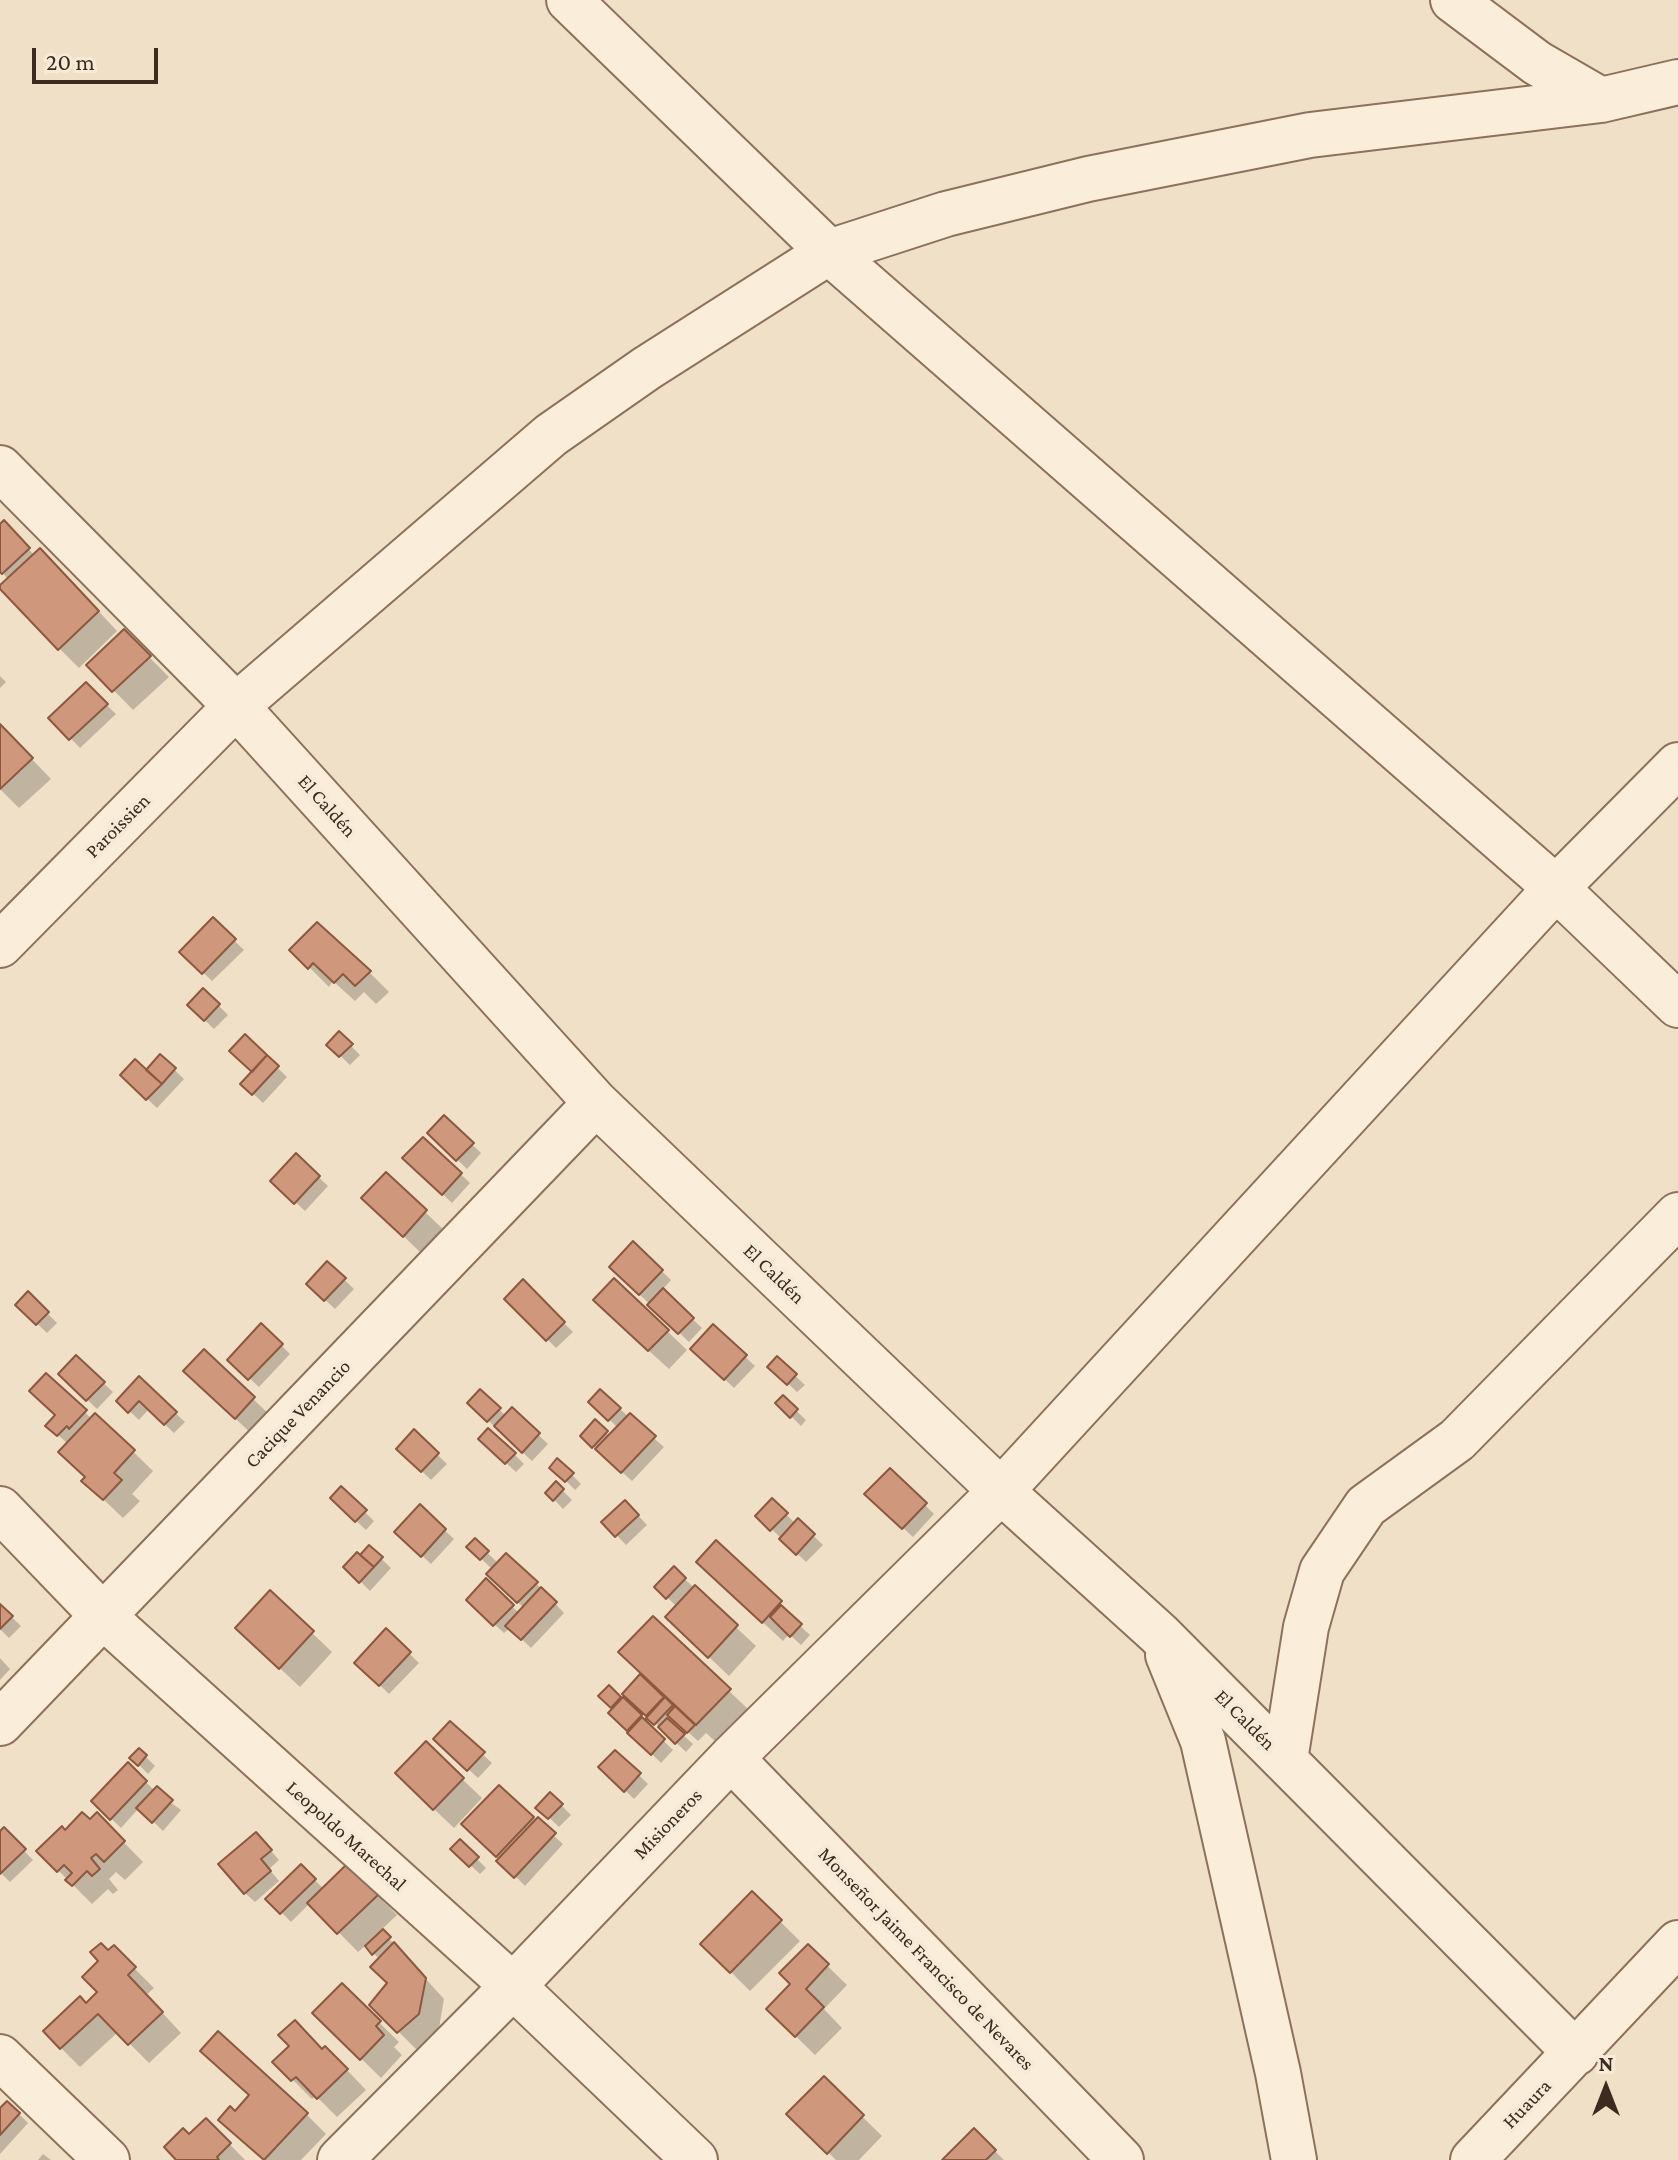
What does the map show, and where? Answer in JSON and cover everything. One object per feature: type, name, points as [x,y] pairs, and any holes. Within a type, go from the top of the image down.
[{"type":"street","points":[[569,0],[829,252],[1556,888],[1678,1005]]},
{"type":"street","points":[[1453,0],[1537,63],[1601,100]]},
{"type":"street","name":"Paroissien","points":[[3,937],[236,706],[551,435],[647,368],[829,252],[946,214],[1088,179],[1310,135],[1601,100],[1678,82]]},
{"type":"street","name":"El Caldén","points":[[0,468],[236,706],[596,1103],[1001,1491],[1159,1634],[1576,2053]]},
{"type":"street","name":"Misioneros","points":[[340,2160],[513,1986],[731,1758],[1001,1491],[1556,888],[1678,765]]},
{"type":"street","name":"Cacique Venancio","points":[[0,1723],[596,1103]]},
{"type":"street","points":[[1285,1760],[1306,1627],[1322,1571],[1366,1506],[1457,1440],[1678,1215]]},
{"type":"street","name":"Leopoldo Marechal","points":[[0,1509],[104,1617],[513,1986],[695,2160]]},
{"type":"street","points":[[1159,1634],[1203,1741],[1278,2073],[1294,2160]]},
{"type":"street","name":"Monseñor Jaime Francisco de Nevares","points":[[731,1758],[1121,2160]]},
{"type":"street","name":"Huaura","points":[[1473,2160],[1678,1943]]},
{"type":"street","points":[[0,2057],[107,2160]]},
{"type":"building","points":[[4,520],[30,548],[2,574],[0,524]]},
{"type":"building","points":[[40,548],[99,611],[58,650],[0,589],[0,585]]},
{"type":"building","points":[[124,629],[151,656],[112,692],[86,665]]},
{"type":"building","points":[[86,682],[108,704],[69,740],[48,718]]},
{"type":"building","points":[[0,724],[33,758],[0,789]]},
{"type":"building","points":[[213,917],[236,939],[202,974],[179,952]]},
{"type":"building","points":[[317,922],[371,971],[355,986],[343,974],[334,983],[313,963],[308,969],[289,950]]},
{"type":"building","points":[[203,988],[220,1004],[204,1021],[187,1005]]},
{"type":"building","points":[[339,1031],[353,1044],[339,1057],[326,1045]]},
{"type":"building","points":[[245,1034],[267,1055],[252,1072],[229,1051]]},
{"type":"building","points":[[160,1054],[176,1068],[162,1084],[146,1070]]},
{"type":"building","points":[[267,1055],[279,1066],[252,1095],[240,1084]]},
{"type":"building","points":[[135,1059],[162,1084],[146,1100],[120,1075]]},
{"type":"building","points":[[444,1115],[474,1143],[456,1161],[427,1133]]},
{"type":"building","points":[[423,1137],[462,1173],[442,1195],[402,1158]]},
{"type":"building","points":[[296,1153],[320,1176],[294,1204],[270,1181]]},
{"type":"building","points":[[386,1172],[427,1210],[403,1237],[361,1198]]},
{"type":"building","points":[[633,1241],[663,1270],[639,1295],[609,1267]]},
{"type":"building","points":[[327,1261],[346,1278],[324,1301],[306,1284]]},
{"type":"building","points":[[614,1278],[669,1330],[648,1351],[593,1300]]},
{"type":"building","points":[[523,1279],[565,1322],[546,1341],[504,1299]]},
{"type":"building","points":[[663,1288],[694,1318],[678,1334],[647,1305]]},
{"type":"building","points":[[28,1291],[49,1312],[36,1325],[15,1305]]},
{"type":"building","points":[[261,1323],[283,1344],[248,1380],[227,1360]]},
{"type":"building","points":[[713,1324],[747,1355],[724,1380],[690,1349]]},
{"type":"building","points":[[204,1349],[255,1397],[235,1419],[183,1371]]},
{"type":"building","points":[[76,1355],[105,1382],[86,1401],[58,1374]]},
{"type":"building","points":[[777,1356],[797,1374],[787,1385],[767,1367]]},
{"type":"building","points":[[46,1373],[87,1410],[69,1429],[67,1426],[57,1436],[45,1426],[55,1415],[29,1391]]},
{"type":"building","points":[[139,1376],[177,1412],[164,1425],[139,1401],[128,1413],[116,1401]]},
{"type":"building","points":[[480,1389],[501,1408],[487,1422],[467,1403]]},
{"type":"building","points":[[600,1389],[621,1408],[608,1421],[588,1402]]},
{"type":"building","points":[[783,1395],[798,1409],[790,1418],[775,1403]]},
{"type":"building","points":[[512,1407],[540,1433],[522,1453],[494,1426]]},
{"type":"building","points":[[95,1413],[135,1450],[114,1473],[122,1480],[103,1500],[81,1481],[85,1477],[58,1452]]},
{"type":"building","points":[[630,1413],[656,1436],[621,1473],[595,1449]]},
{"type":"building","points":[[595,1419],[608,1431],[592,1448],[580,1436]]},
{"type":"building","points":[[488,1428],[516,1453],[505,1464],[478,1439]]},
{"type":"building","points":[[414,1429],[439,1453],[421,1472],[396,1449]]},
{"type":"building","points":[[557,1458],[574,1473],[565,1482],[549,1468]]},
{"type":"building","points":[[890,1468],[927,1503],[902,1529],[864,1494]]},
{"type":"building","points":[[556,1481],[564,1489],[553,1501],[545,1493]]},
{"type":"building","points":[[341,1486],[367,1510],[355,1522],[330,1498]]},
{"type":"building","points":[[772,1498],[788,1513],[770,1531],[755,1516]]},
{"type":"building","points":[[625,1500],[639,1515],[615,1537],[601,1522]]},
{"type":"building","points":[[420,1504],[446,1529],[421,1557],[394,1532]]},
{"type":"building","points":[[798,1518],[815,1534],[796,1555],[779,1539]]},
{"type":"building","points":[[475,1538],[489,1551],[480,1560],[466,1547]]},
{"type":"building","points":[[716,1540],[782,1601],[762,1623],[696,1562]]},
{"type":"building","points":[[369,1545],[383,1557],[374,1567],[360,1555]]},
{"type":"building","points":[[357,1552],[374,1567],[359,1583],[343,1567]]},
{"type":"building","points":[[506,1553],[538,1582],[517,1603],[486,1574]]},
{"type":"building","points":[[674,1566],[686,1578],[666,1599],[654,1587]]},
{"type":"building","points":[[486,1578],[514,1605],[493,1626],[466,1600]]},
{"type":"building","points":[[695,1585],[738,1625],[708,1658],[665,1617]]},
{"type":"building","points":[[541,1587],[557,1602],[521,1640],[505,1626]]},
{"type":"building","points":[[270,1590],[314,1631],[279,1669],[235,1628]]},
{"type":"building","points":[[0,1604],[13,1616],[0,1629]]},
{"type":"building","points":[[781,1605],[802,1624],[790,1637],[770,1617]]},
{"type":"building","points":[[653,1616],[731,1689],[696,1725],[618,1652]]},
{"type":"building","points":[[386,1628],[411,1652],[379,1686],[354,1663]]},
{"type":"building","points":[[640,1674],[664,1697],[646,1716],[622,1694]]},
{"type":"building","points":[[609,1685],[621,1697],[611,1708],[598,1696]]},
{"type":"building","points":[[623,1697],[642,1715],[627,1731],[608,1713]]},
{"type":"building","points":[[665,1697],[673,1705],[654,1725],[646,1718]]},
{"type":"building","points":[[675,1706],[695,1725],[687,1733],[667,1715]]},
{"type":"building","points":[[642,1717],[665,1739],[651,1755],[627,1733]]},
{"type":"building","points":[[667,1718],[685,1734],[675,1744],[658,1727]]},
{"type":"building","points":[[450,1721],[485,1752],[467,1771],[433,1739]]},
{"type":"building","points":[[426,1741],[464,1778],[433,1810],[395,1773]]},
{"type":"building","points":[[139,1748],[147,1755],[138,1766],[129,1758]]},
{"type":"building","points":[[615,1750],[641,1773],[624,1792],[598,1767]]},
{"type":"building","points":[[128,1762],[147,1781],[110,1820],[91,1801]]},
{"type":"building","points":[[499,1785],[534,1817],[496,1857],[461,1824]]},
{"type":"building","points":[[157,1786],[173,1800],[152,1823],[136,1808]]},
{"type":"building","points":[[550,1792],[563,1804],[548,1819],[535,1808]]},
{"type":"building","points":[[82,1812],[90,1819],[97,1812],[125,1841],[104,1862],[96,1854],[91,1858],[100,1869],[92,1876],[87,1871],[72,1886],[65,1880],[72,1873],[64,1865],[57,1872],[36,1851],[62,1826],[65,1830]]},
{"type":"building","points":[[538,1817],[556,1833],[514,1878],[496,1861]]},
{"type":"building","points":[[4,1827],[26,1849],[0,1874],[0,1831]]},
{"type":"building","points":[[256,1832],[272,1850],[261,1859],[271,1871],[244,1894],[218,1864]]},
{"type":"building","points":[[460,1839],[479,1857],[469,1867],[450,1849]]},
{"type":"building","points":[[348,1863],[379,1894],[337,1934],[307,1903]]},
{"type":"building","points":[[301,1864],[316,1879],[280,1914],[265,1899]]},
{"type":"building","points":[[752,1891],[782,1920],[730,1973],[700,1944]]},
{"type":"building","points":[[383,1929],[391,1937],[372,1955],[365,1946]]},
{"type":"building","points":[[394,1942],[426,1978],[419,2014],[397,2033],[369,2005],[387,1983],[370,1967]]},
{"type":"building","points":[[101,1943],[108,1950],[114,1945],[136,1967],[128,1975],[163,2012],[128,2045],[98,2014],[60,2049],[43,2031],[80,1996],[86,2003],[97,1992],[82,1977],[98,1961],[90,1952]]},
{"type":"building","points":[[808,1944],[829,1964],[806,1989],[824,2007],[795,2037],[766,2009],[790,1984],[779,1973]]},
{"type":"building","points":[[342,1983],[381,2021],[376,2026],[384,2035],[360,2060],[312,2013]]},
{"type":"building","points":[[295,2020],[322,2049],[325,2046],[348,2069],[317,2099],[296,2077],[291,2081],[272,2062],[289,2046],[278,2035]]},
{"type":"building","points":[[218,2031],[308,2113],[264,2160],[218,2120],[230,2106],[235,2111],[249,2095],[200,2051]]},
{"type":"building","points":[[824,2076],[864,2115],[827,2154],[786,2114]]},
{"type":"building","points":[[7,2101],[20,2113],[0,2135],[0,2108]]},
{"type":"building","points":[[206,2118],[231,2143],[217,2157],[219,2160],[176,2160],[164,2147],[183,2128],[189,2134]]},
{"type":"building","points":[[974,2128],[996,2150],[986,2160],[942,2160]]}]
